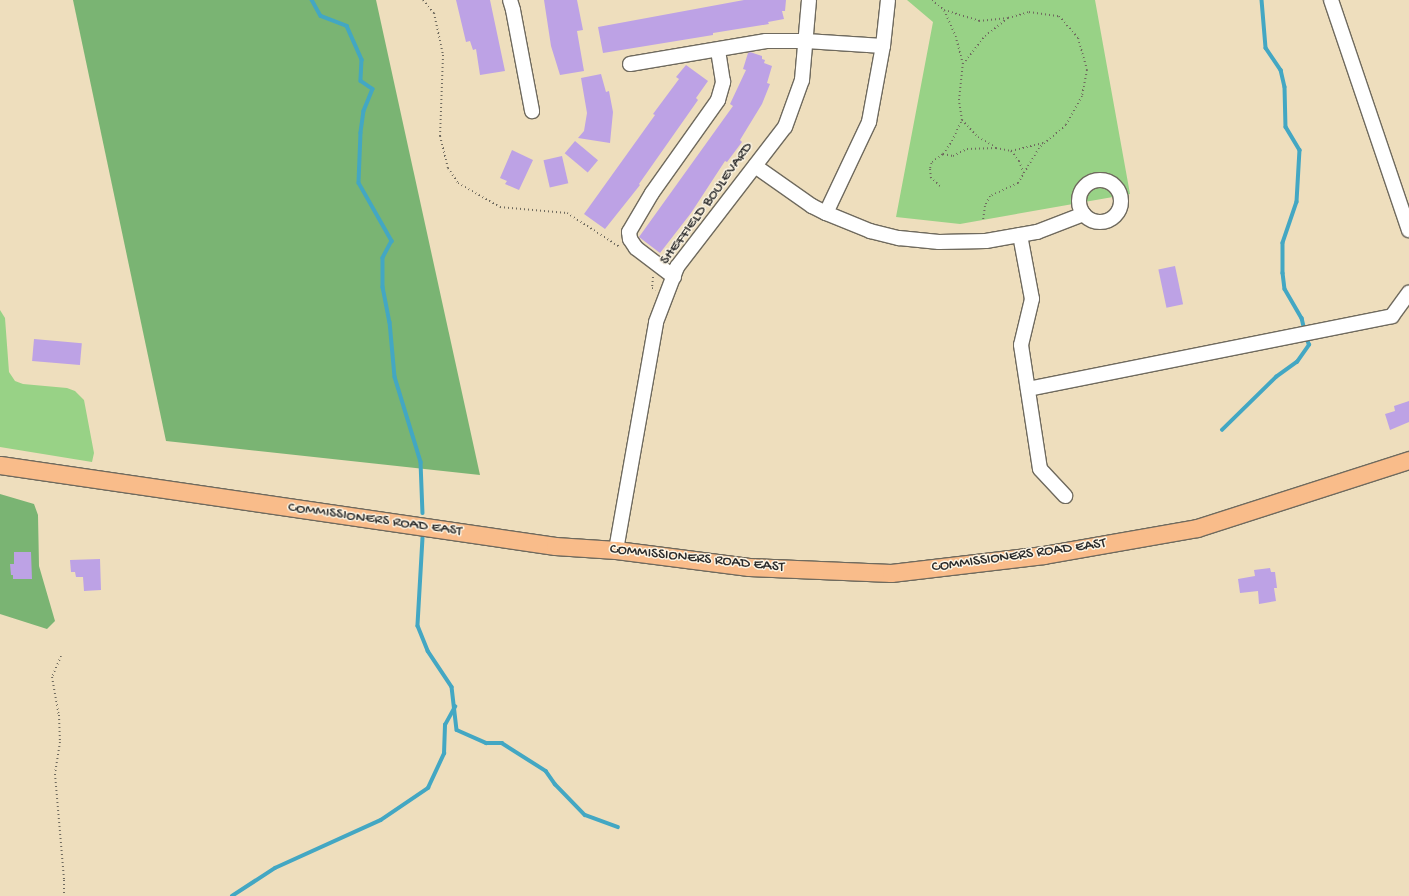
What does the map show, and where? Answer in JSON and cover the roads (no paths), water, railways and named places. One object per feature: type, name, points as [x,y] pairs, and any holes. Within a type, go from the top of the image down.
[{"type":"main road","name":"COMMISSIONERS ROAD EAST","points":[[0,465],[555,546],[616,550],[749,567],[891,573],[1044,555],[1197,528],[1409,460]]},
{"type":"street","points":[[510,0],[532,111]]},
{"type":"street","name":"SHEFFIELD BOULEVARD","points":[[616,550],[656,322],[677,267],[785,127],[802,80],[809,0]]},
{"type":"street","points":[[826,213],[869,122],[884,46],[888,0]]},
{"type":"street","points":[[1331,0],[1404,198],[1409,230]]},
{"type":"street","points":[[630,64],[766,41],[806,41],[884,46]]},
{"type":"street","points":[[674,277],[636,248],[630,239],[629,232],[652,193],[718,100],[723,82],[718,50]]},
{"type":"street","points":[[755,166],[812,206],[870,231],[899,238],[939,242],[986,241],[1037,232],[1084,214]]},
{"type":"street","points":[[1020,235],[1032,299],[1021,345],[1040,469],[1065,496]]},
{"type":"street","points":[[1028,389],[1392,316],[1409,293]]},
{"type":"waterway","points":[[312,0],[321,16],[347,26],[362,60],[361,81],[373,89],[364,111],[361,133],[359,183],[392,241],[383,258],[383,287],[390,322],[395,377],[421,462],[423,513]]},
{"type":"waterway","points":[[1262,0],[1266,48],[1281,70],[1285,87],[1286,127],[1300,150],[1297,202],[1283,243],[1283,273],[1285,289],[1302,318],[1305,331]]},
{"type":"waterway","points":[[1222,430],[1276,377],[1297,362],[1309,345],[1306,337]]},
{"type":"waterway","points":[[423,538],[418,626],[428,651],[452,687],[457,730],[486,743],[502,743],[546,771],[555,784],[585,815],[618,827]]},
{"type":"waterway","points":[[232,896],[275,868],[381,820],[428,788],[444,754],[445,725],[455,707]]}]
